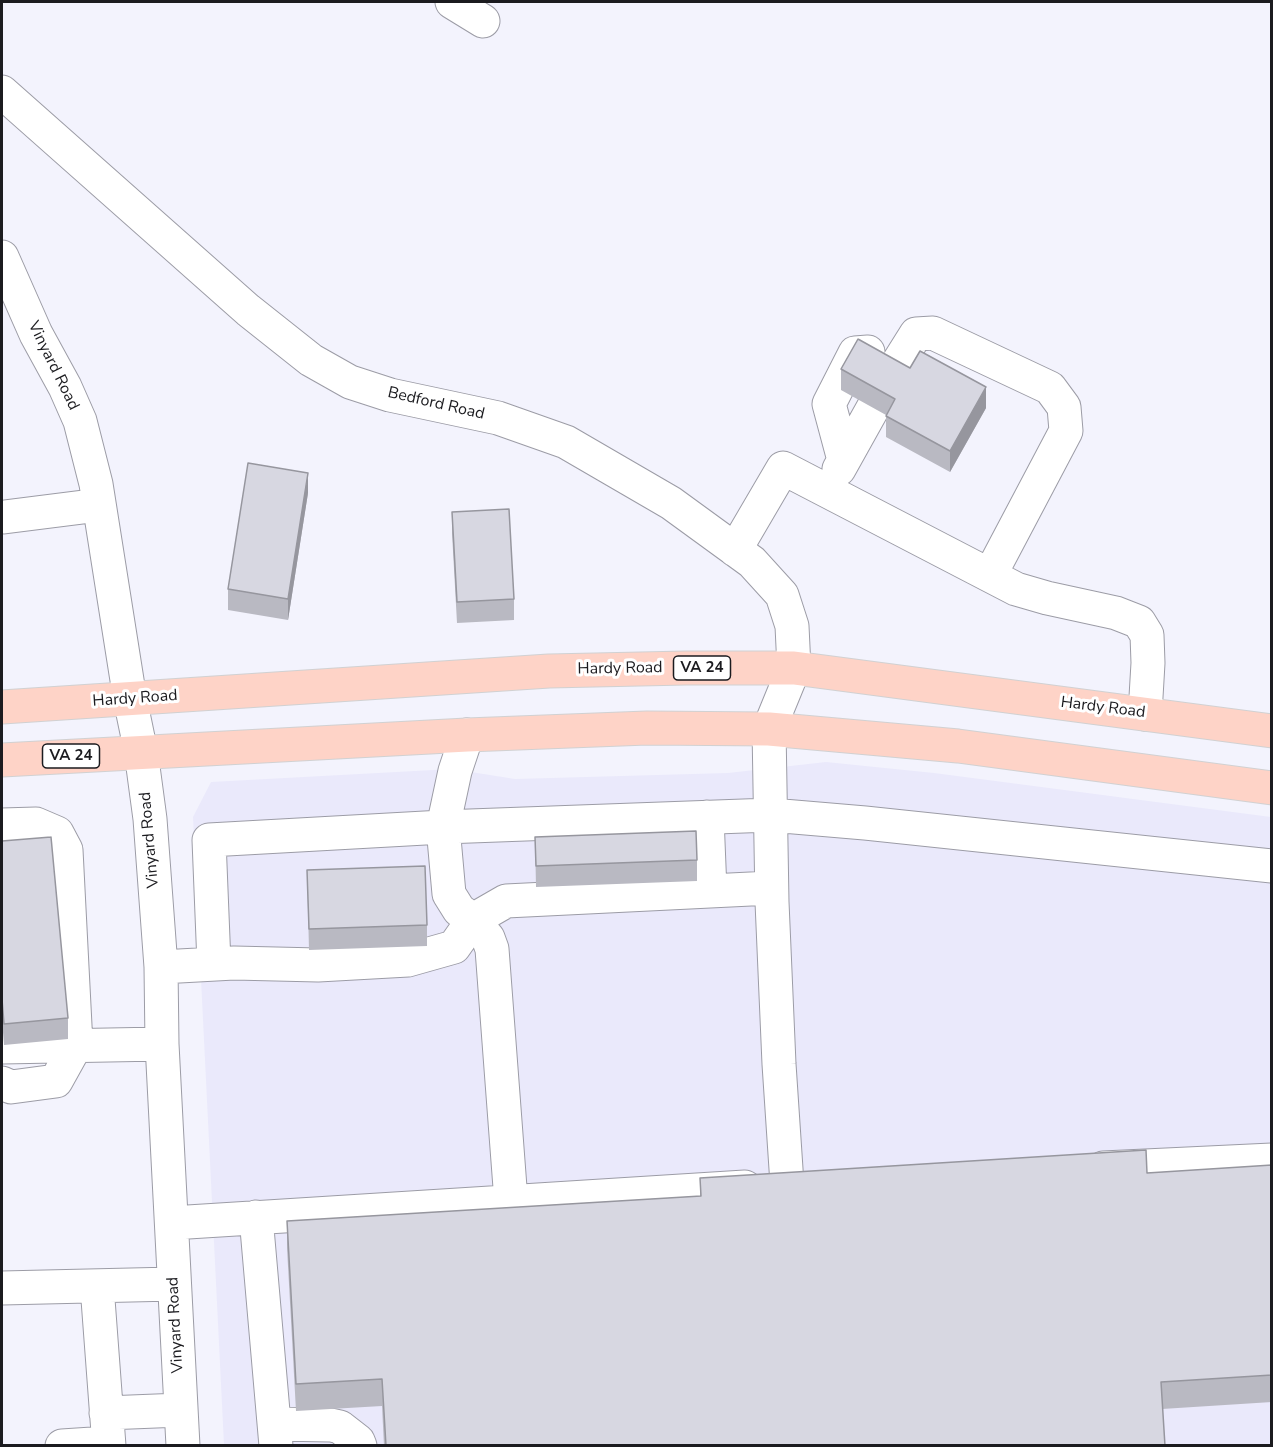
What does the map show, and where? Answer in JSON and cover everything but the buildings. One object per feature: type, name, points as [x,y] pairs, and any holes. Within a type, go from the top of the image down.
[{"type":"main road","name":"Hardy Road","points":[[2,707],[549,671],[794,668],[1272,731]]},
{"type":"main road","name":"VA 24","points":[[2,760],[467,735],[647,728],[769,729],[958,746],[1272,788]]},
{"type":"street","points":[[452,2],[483,21]]},
{"type":"street","name":"Bedford Road","points":[[2,92],[248,310],[311,360],[350,382],[390,395],[498,418],[566,442],[671,504],[752,562],[782,595],[792,626],[794,668],[769,729]]},
{"type":"street","name":"Vinyard Road","points":[[2,257],[36,334],[65,387],[80,421],[96,484],[130,699],[141,752],[150,819],[161,968],[162,1044],[183,1446]]},
{"type":"street","points":[[889,377],[916,334],[933,333],[1050,388],[1064,407],[1066,431],[990,576]]},
{"type":"street","points":[[844,460],[829,404],[855,353],[906,348]]},
{"type":"street","points":[[827,491],[873,408]]},
{"type":"street","points":[[735,550],[783,468],[1016,589],[1116,613],[1138,622],[1147,635],[1145,714]]},
{"type":"street","points":[[4,517],[99,505]]},
{"type":"street","points":[[769,729],[771,888],[787,1184]]},
{"type":"street","points":[[467,735],[455,771],[443,827],[449,894],[459,910],[473,920],[488,938],[492,949],[511,1201]]},
{"type":"street","points":[[214,964],[209,840],[443,827],[771,815],[1272,866]]},
{"type":"street","points":[[707,817],[710,891]]},
{"type":"street","points":[[2,825],[36,824],[57,833],[66,850],[76,1045],[56,1081],[11,1087],[2,1083]]},
{"type":"street","points":[[161,968],[214,964],[318,965],[408,960],[454,947],[473,920],[506,901],[771,888]]},
{"type":"street","points":[[2,1047],[162,1044]]},
{"type":"street","points":[[1072,1169],[1272,1160]]},
{"type":"street","points":[[172,1222],[822,1182]]},
{"type":"street","points":[[256,1218],[275,1435],[331,1425],[340,1427],[358,1441],[360,1446]]},
{"type":"street","points":[[2,1288],[174,1284]]},
{"type":"street","points":[[98,1286],[108,1434]]},
{"type":"street","points":[[62,1446],[108,1434],[181,1410]]},
{"type":"shaded area","points":[[826,762],[934,773],[1271,817],[1271,1445],[224,1445],[193,817],[211,782],[452,769],[515,779],[728,773]]}]
